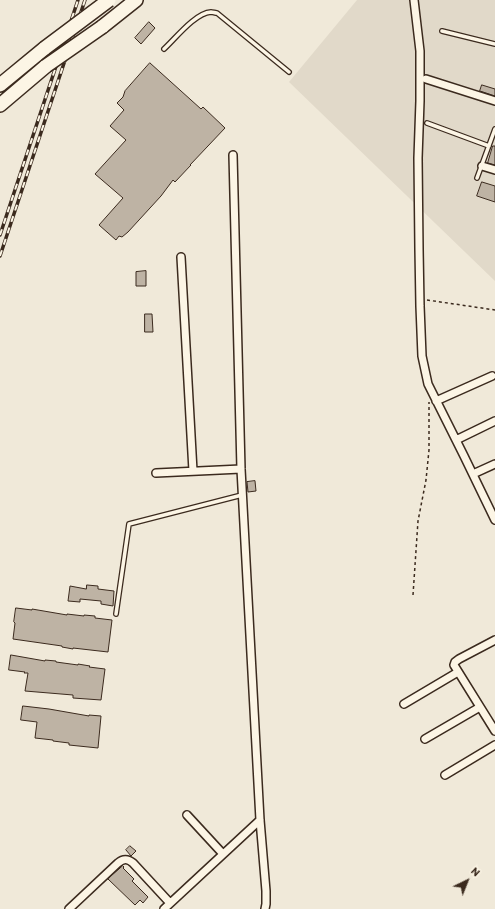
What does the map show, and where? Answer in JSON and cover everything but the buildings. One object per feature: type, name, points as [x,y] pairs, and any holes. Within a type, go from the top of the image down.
[{"type":"highway","points":[[0,85],[45,48],[109,0]]},
{"type":"highway","points":[[0,105],[46,66],[102,27],[136,0]]},
{"type":"street","points":[[414,0],[420,51],[418,158],[422,356],[428,384],[493,512],[495,520]]},
{"type":"street","points":[[426,79],[495,102]]},
{"type":"street","points":[[233,155],[242,495],[260,820],[266,891],[266,904],[264,909]]},
{"type":"street","points":[[482,166],[495,170]]},
{"type":"street","points":[[181,257],[193,472]]},
{"type":"street","points":[[436,401],[492,376]]},
{"type":"street","points":[[456,440],[495,421]]},
{"type":"street","points":[[473,474],[495,464]]},
{"type":"street","points":[[156,473],[241,469]]},
{"type":"street","points":[[495,640],[455,662],[454,665],[495,731]]},
{"type":"street","points":[[404,704],[458,672]]},
{"type":"street","points":[[425,739],[480,707]]},
{"type":"street","points":[[445,775],[495,745]]},
{"type":"street","points":[[187,815],[223,854]]},
{"type":"street","points":[[164,909],[260,820]]},
{"type":"street","points":[[69,909],[118,863],[125,859],[133,863],[170,903]]},
{"type":"lane","points":[[164,49],[194,20],[210,12],[217,13],[289,72]]},
{"type":"lane","points":[[442,31],[495,44]]},
{"type":"lane","points":[[427,123],[489,146]]},
{"type":"lane","points":[[477,178],[495,129]]},
{"type":"lane","points":[[116,614],[129,524],[242,495]]},
{"type":"path","points":[[420,299],[495,310]]},
{"type":"path","points":[[413,595],[418,520],[426,480],[429,450],[428,384]]},
{"type":"shaded area","points":[[357,0],[495,0],[495,281],[289,82]]},
{"type":"railway","points":[[0,235],[78,0]]},
{"type":"railway","points":[[0,256],[85,0]]}]
